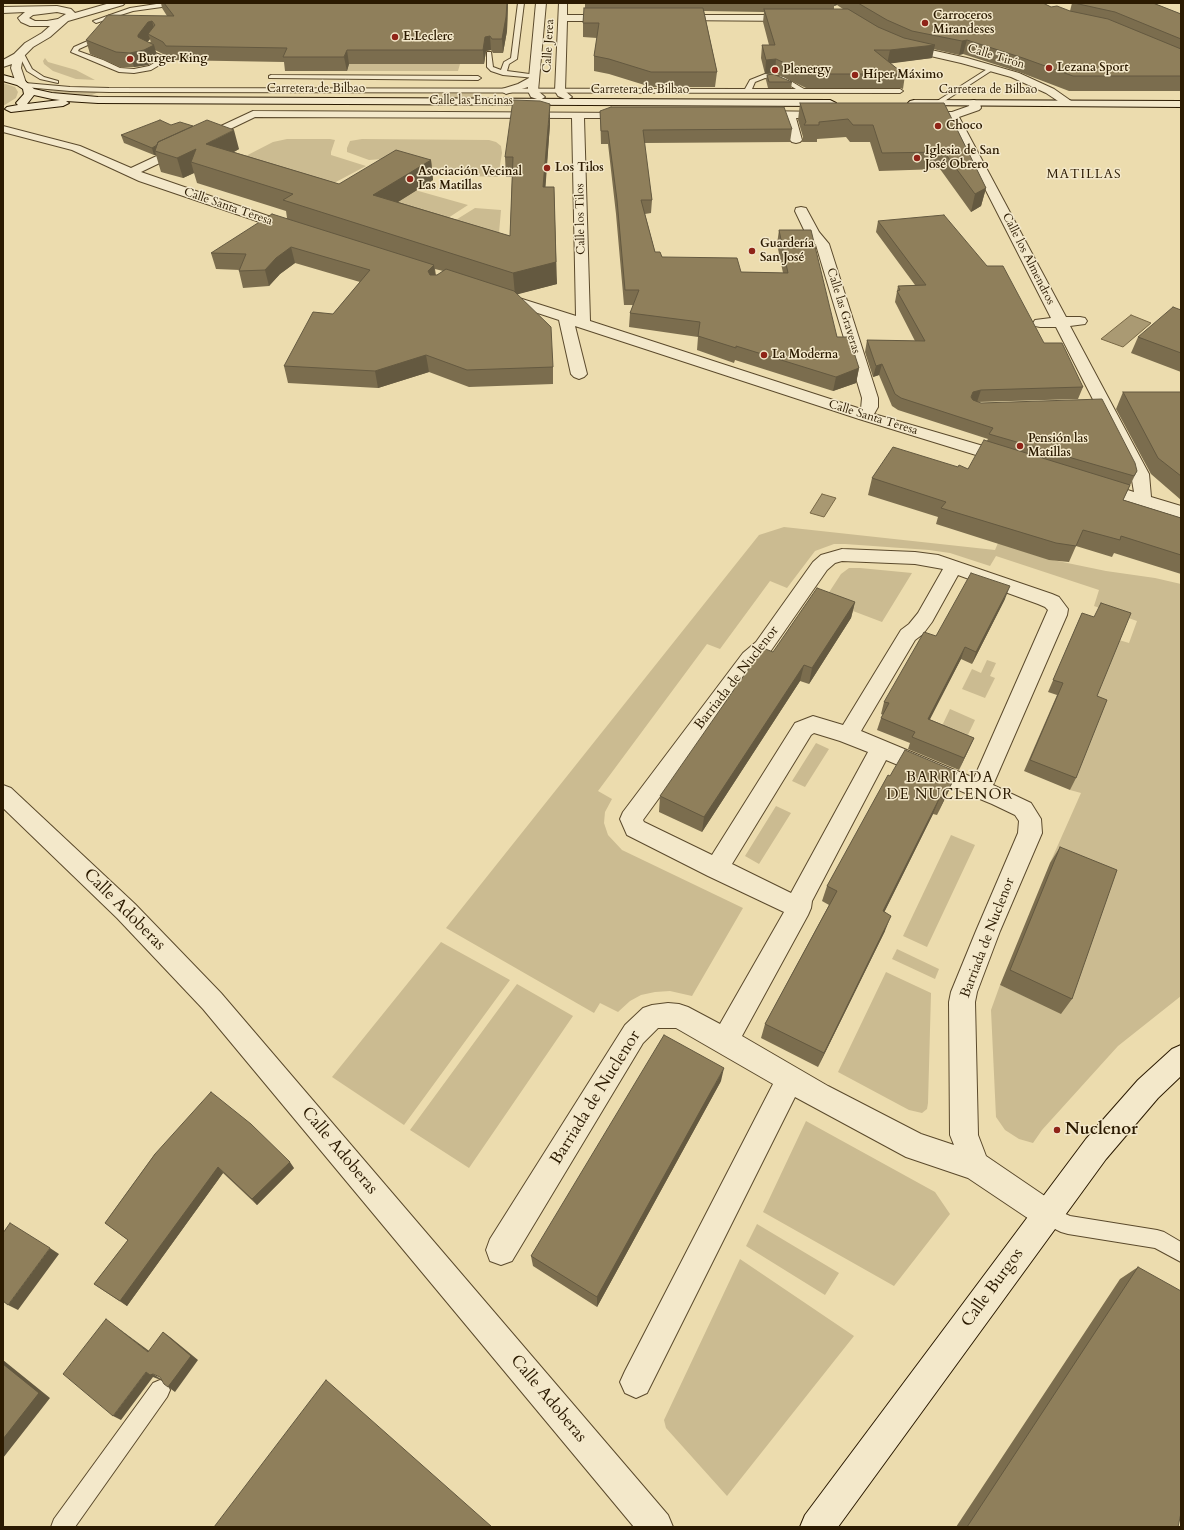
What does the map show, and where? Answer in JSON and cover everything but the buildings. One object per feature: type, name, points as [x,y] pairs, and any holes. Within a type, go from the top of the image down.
[{"type":"street","points":[[3,10],[47,9],[93,3]]},
{"type":"street","points":[[3,15],[26,22],[47,24],[120,3]]},
{"type":"street","name":"Calle Jerea","points":[[536,94],[534,78],[541,3]]},
{"type":"street","name":"Calle Jerea","points":[[563,3],[565,97],[572,114]]},
{"type":"street","points":[[3,64],[20,54],[29,45],[46,35],[71,15],[68,11],[47,9],[26,15],[23,18],[26,22],[31,37],[29,45]]},
{"type":"street","points":[[563,18],[626,18]]},
{"type":"street","points":[[666,18],[800,18]]},
{"type":"street","name":"Calle Tirón","points":[[893,42],[906,48],[963,60],[1015,75],[1040,86],[1068,103]]},
{"type":"street","points":[[7,111],[25,100],[25,86],[16,68],[20,54]]},
{"type":"street","points":[[3,78],[59,97],[98,100]]},
{"type":"street","name":"Calle Jerea","points":[[501,91],[522,86],[534,78]]},
{"type":"street","name":"Carretera de Bilbao","points":[[98,100],[565,97],[614,103],[843,103]]},
{"type":"street","points":[[7,111],[98,100]]},
{"type":"street","points":[[766,103],[768,114]]},
{"type":"street","name":"Carretera de Bilbao","points":[[906,103],[938,103],[974,106],[1068,103],[1181,104]]},
{"type":"street","points":[[906,115],[953,115],[974,106]]},
{"type":"street","name":"Calle Santa Teresa","points":[[7,111],[12,125],[29,135]]},
{"type":"street","name":"Calle las Encinas","points":[[130,173],[253,114],[641,114]]},
{"type":"street","name":"Calle los Tilos","points":[[572,114],[583,323]]},
{"type":"street","points":[[744,114],[843,115]]},
{"type":"street","points":[[788,114],[796,140]]},
{"type":"street","name":"Calle los Almendros","points":[[953,115],[1004,227],[1061,323],[1140,474],[1143,493],[1142,500]]},
{"type":"street","name":"Calle Santa Teresa","points":[[3,129],[76,148],[130,173],[306,233]]},
{"type":"street","name":"Calle las Graveras","points":[[801,211],[813,234],[822,244],[853,323],[870,398],[870,407],[865,416]]},
{"type":"street","points":[[1004,227],[1028,227]]},
{"type":"street","name":"Calle Santa Teresa","points":[[485,291],[865,416],[1020,462]]},
{"type":"street","points":[[566,318],[579,374]]},
{"type":"street","points":[[1040,323],[1080,321]]},
{"type":"street","points":[[1086,404],[1104,404]]},
{"type":"street","points":[[1082,481],[1181,512]]},
{"type":"street","name":"Barriada de Nuclenor","points":[[799,908],[716,869],[635,828],[631,819],[750,658],[763,647],[820,566],[828,559],[842,555],[915,558],[938,561],[1045,599],[1052,602],[1058,609],[1057,615],[980,790]]},
{"type":"street","points":[[848,735],[908,635],[916,629],[954,566]]},
{"type":"street","name":"Barriada de Nuclenor","points":[[716,869],[806,727],[813,724],[848,735],[1023,809],[1030,819],[1030,833],[988,931],[964,992],[962,1002],[964,1135],[976,1166]]},
{"type":"street","points":[[726,1041],[799,908],[800,900],[881,749]]},
{"type":"street","name":"Calle Adoberas","points":[[3,794],[126,911],[212,1001],[656,1527]]},
{"type":"street","name":"Barriada de Nuclenor","points":[[501,1250],[634,1034],[652,1017],[668,1015],[680,1016],[818,1095],[916,1147],[976,1166],[1048,1215]]},
{"type":"street","name":"Calle Burgos","points":[[817,1527],[1096,1149],[1148,1089],[1181,1058]]},
{"type":"street","points":[[636,1382],[790,1078]]},
{"type":"lane","points":[[96,21],[126,11],[176,3]]},
{"type":"lane","points":[[503,73],[506,63],[514,59],[521,3]]},
{"type":"lane","points":[[99,38],[76,48],[74,52],[101,61],[118,70],[128,71],[146,70],[160,65],[165,60],[164,58],[146,50],[155,38]]},
{"type":"lane","points":[[489,53],[490,67],[493,70],[534,78]]},
{"type":"lane","points":[[20,54],[29,70],[52,82],[78,86],[146,89]]},
{"type":"lane","points":[[92,68],[101,61]]},
{"type":"lane","points":[[938,103],[992,68]]},
{"type":"lane","points":[[748,91],[749,86],[757,78],[774,76],[803,90]]},
{"type":"lane","points":[[271,77],[478,78]]},
{"type":"lane","name":"Carretera de Bilbao","points":[[25,86],[89,90],[501,91],[520,97],[536,94],[565,97],[803,90],[900,91]]},
{"type":"lane","points":[[856,90],[868,99]]},
{"type":"lane","points":[[1048,1215],[1068,1225],[1157,1239],[1181,1252]]},
{"type":"lane","points":[[62,1527],[160,1390]]},
{"type":"shaded area","points":[[45,58],[48,62],[76,70],[95,80],[76,79],[53,71],[44,64],[43,61]]},
{"type":"shaded area","points":[[349,64],[460,64],[458,71],[347,71]]},
{"type":"shaded area","points":[[3,83],[15,87],[18,92],[16,98],[3,106]]},
{"type":"shaded area","points":[[42,88],[99,92],[92,95],[67,95],[58,94]]},
{"type":"shaded area","points":[[432,94],[476,94],[480,96],[476,99],[444,99]]},
{"type":"shaded area","points":[[287,139],[335,140],[331,155],[366,166],[319,191],[238,160],[273,142]]},
{"type":"shaded area","points":[[362,139],[489,140],[496,142],[501,146],[502,153],[498,177],[469,176],[396,158],[369,160],[347,152],[350,141]]},
{"type":"shaded area","points":[[376,179],[468,205],[431,229],[338,201]]},
{"type":"shaded area","points":[[475,208],[501,210],[499,233],[438,231]]},
{"type":"shaded area","points":[[1131,315],[1151,323],[1123,347],[1101,339]]},
{"type":"shaded area","points":[[822,494],[836,498],[824,517],[810,513]]},
{"type":"shaded area","points":[[784,527],[995,550],[998,543],[1048,559],[1181,584],[1181,996],[1118,1046],[1042,1130],[1033,1143],[1019,1139],[1005,1130],[996,1117],[991,1010],[1000,985],[1061,1013],[1050,863],[1081,793],[1070,790],[1101,712],[1091,708],[1119,640],[1129,643],[1137,621],[1094,606],[1099,590],[996,556],[990,566],[950,553],[845,544],[834,544],[815,551],[787,588],[770,581],[720,649],[707,644],[598,791],[612,799],[605,812],[604,823],[608,835],[622,850],[743,908],[692,996],[670,991],[655,992],[641,995],[630,1001],[618,1012],[600,1003],[594,1013],[446,928],[759,535]]},
{"type":"shaded area","points":[[849,568],[912,573],[882,622],[824,600],[841,574]]},
{"type":"shaded area","points":[[987,660],[996,663],[990,676],[995,678],[985,698],[962,689],[972,669],[981,673]]},
{"type":"shaded area","points":[[950,709],[975,720],[966,739],[940,730]]},
{"type":"shaded area","points":[[816,743],[829,749],[805,787],[792,781]]},
{"type":"shaded area","points":[[776,806],[791,813],[759,864],[745,856]]},
{"type":"shaded area","points":[[951,835],[975,845],[927,947],[903,936]]},
{"type":"shaded area","points":[[441,942],[510,980],[404,1125],[332,1077]]},
{"type":"shaded area","points":[[897,949],[939,969],[935,979],[892,959]]},
{"type":"shaded area","points":[[886,972],[931,993],[928,1103],[927,1109],[922,1113],[909,1110],[838,1072]]},
{"type":"shaded area","points":[[517,984],[573,1016],[469,1168],[410,1130]]},
{"type":"shaded area","points":[[806,1121],[935,1192],[950,1214],[894,1286],[763,1212]]},
{"type":"shaded area","points":[[757,1224],[839,1273],[825,1295],[746,1246]]},
{"type":"shaded area","points":[[740,1259],[854,1336],[727,1496],[666,1428],[664,1420]]},
{"type":"place","name":"Carroceros Mirandeses","points":[[925,23]]},
{"type":"place","name":"E.Leclerc","points":[[395,37]]},
{"type":"place","name":"Burger King","points":[[130,59]]},
{"type":"place","name":"Lezana Sport","points":[[1049,68]]},
{"type":"place","name":"Plenergy","points":[[775,70]]},
{"type":"place","name":"Híper Máximo","points":[[855,75]]},
{"type":"place","name":"Choco","points":[[938,126]]},
{"type":"place","name":"Iglesia de San José Obrero","points":[[917,158]]},
{"type":"place","name":"Los Tilos","points":[[547,168]]},
{"type":"place","name":"Asociación Vecinal Las Matillas","points":[[410,179]]},
{"type":"place","name":"Guardería San José","points":[[752,251]]},
{"type":"place","name":"La Moderna","points":[[764,355]]},
{"type":"place","name":"Pensión las Matillas","points":[[1020,446]]},
{"type":"place","name":"Nuclenor","points":[[1057,1130]]},
{"type":"district","name":"MATILLAS","points":[[1084,175]]},
{"type":"district","name":"BARRIADA DE NUCLENOR","points":[[950,788]]}]
